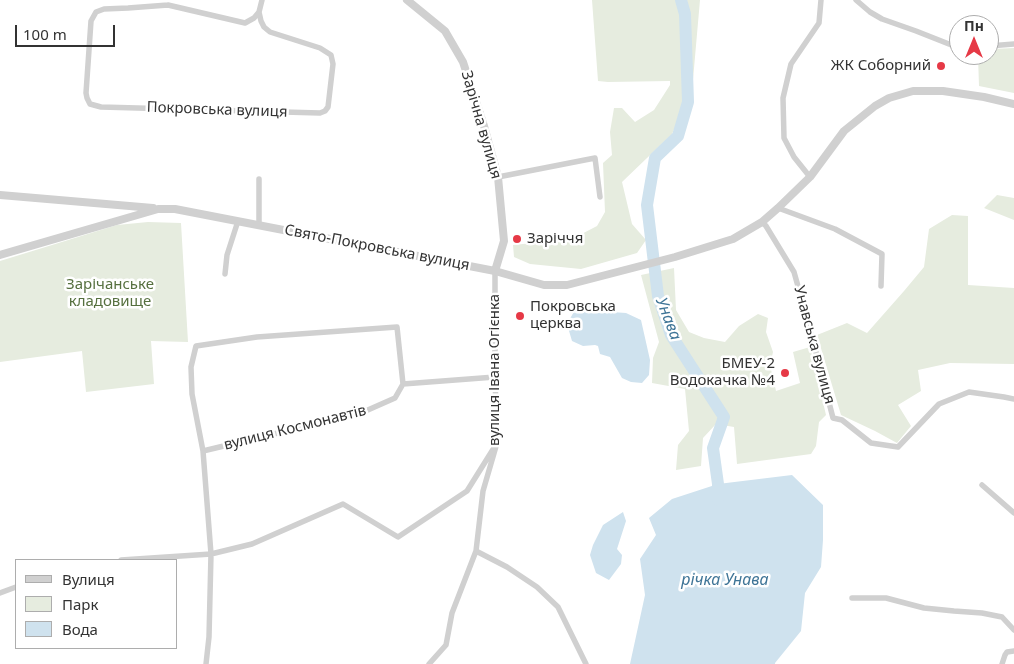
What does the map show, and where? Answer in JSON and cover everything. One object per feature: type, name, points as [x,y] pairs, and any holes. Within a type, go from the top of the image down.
[{"type":"street","points":[[128,0],[128,8]]},
{"type":"street","points":[[259,12],[262,0]]},
{"type":"street","name":"Зарічна вулиця","points":[[407,0],[445,30],[463,62],[498,177],[504,241],[495,272]]},
{"type":"street","points":[[810,177],[794,157],[784,138],[783,98],[791,64],[819,23],[821,0]]},
{"type":"street","points":[[856,0],[882,19],[949,44]]},
{"type":"street","name":"Покровська вулиця","points":[[168,5],[245,23],[254,18],[259,12],[264,27],[270,32],[320,48],[331,55],[332,64],[328,107],[325,111],[320,113],[161,109],[101,107],[90,104],[86,93],[91,21],[96,12],[104,9],[168,5]]},
{"type":"street","points":[[999,45],[1014,44]]},
{"type":"street","name":"Свято-Покровська вулиця","points":[[0,196],[175,209],[495,272],[544,285],[566,285],[733,239],[762,222],[778,208],[810,177],[844,131],[875,106],[889,98],[913,91],[943,91],[1014,104]]},
{"type":"street","points":[[498,177],[596,158],[600,198]]},
{"type":"street","points":[[259,179],[259,225]]},
{"type":"street","points":[[778,208],[835,229],[882,254],[881,286]]},
{"type":"street","name":"Свято-Покровська вулиця","points":[[0,255],[158,209]]},
{"type":"street","points":[[225,274],[227,255],[238,221]]},
{"type":"street","name":"Унавська вулиця","points":[[762,222],[794,272],[833,418],[842,420],[871,442],[898,447],[939,404],[969,392],[1014,399]]},
{"type":"street","name":"вулиця Івана Огієнка","points":[[429,664],[446,645],[452,613],[476,551],[483,491],[497,442],[495,272]]},
{"type":"street","points":[[206,664],[209,637],[211,554],[203,452],[192,394],[191,367],[196,346],[257,337],[397,327],[403,384],[495,377]]},
{"type":"street","name":"вулиця Космонавтів","points":[[203,452],[362,413],[395,398],[403,384]]},
{"type":"street","points":[[136,559],[211,554],[252,544],[343,504],[398,537],[467,491],[497,442]]},
{"type":"street","points":[[982,485],[1014,513]]},
{"type":"street","points":[[476,551],[507,567],[537,587],[558,607],[586,664]]},
{"type":"street","points":[[0,593],[15,587]]},
{"type":"street","points":[[852,598],[886,598],[924,608],[982,613],[1002,617],[1014,630]]},
{"type":"street","points":[[1002,664],[1007,652],[1010,650],[1014,651]]},
{"type":"green space","points":[[592,0],[700,0],[692,91],[672,134],[622,182],[632,224],[646,240],[637,253],[581,269],[530,264],[514,257],[513,245],[572,239],[597,226],[605,212],[603,163],[612,155],[610,132],[614,108],[622,108],[635,122],[654,110],[670,85],[670,81],[598,81]]},
{"type":"green space","points":[[1014,48],[1014,93],[979,86],[978,65],[999,65],[999,49]]},
{"type":"green space","points":[[997,195],[1014,198],[1014,220],[984,208]]},
{"type":"green space","points":[[952,215],[968,216],[968,285],[1014,288],[1014,364],[950,363],[918,370],[921,391],[898,405],[911,426],[897,443],[841,415],[817,335],[847,323],[867,333],[924,267],[929,229]]},
{"type":"green space","name":"Зарічанське кладовище","points":[[148,222],[181,223],[188,342],[151,341],[154,384],[86,392],[82,351],[0,362],[0,261],[117,225]]},
{"type":"green space","points":[[674,268],[676,310],[689,332],[704,338],[725,342],[739,326],[758,314],[768,318],[766,332],[773,352],[770,365],[776,391],[800,383],[793,352],[810,347],[826,415],[819,422],[816,446],[811,454],[737,464],[734,427],[716,424],[703,438],[701,466],[676,470],[678,445],[689,431],[685,389],[652,383],[653,358],[659,342],[641,275]]},
{"type":"water","points":[[588,305],[597,311],[626,313],[641,320],[650,360],[649,375],[642,383],[631,382],[622,378],[610,357],[600,354],[598,346],[583,346],[572,341],[567,324],[576,308]]},
{"type":"water","name":"річка Унава","points":[[792,475],[823,505],[821,567],[805,593],[801,631],[775,664],[630,664],[645,595],[640,559],[656,535],[649,518],[672,499],[718,484]]},
{"type":"water","points":[[623,512],[626,521],[617,549],[622,555],[621,564],[609,580],[596,573],[590,555],[603,525]]},
{"type":"waterway","name":"Унава","points":[[681,0],[685,14],[688,102],[678,136],[655,158],[647,205],[658,296],[671,335],[724,417],[713,448],[718,484],[718,500]]},
{"type":"place","name":"ЖК Соборний","points":[[941,66]]},
{"type":"place","name":"Заріччя","points":[[517,239]]},
{"type":"place","name":"Покровська церква","points":[[520,316]]},
{"type":"place","name":"БМЕУ-2 Водокачка №4","points":[[785,373]]}]
